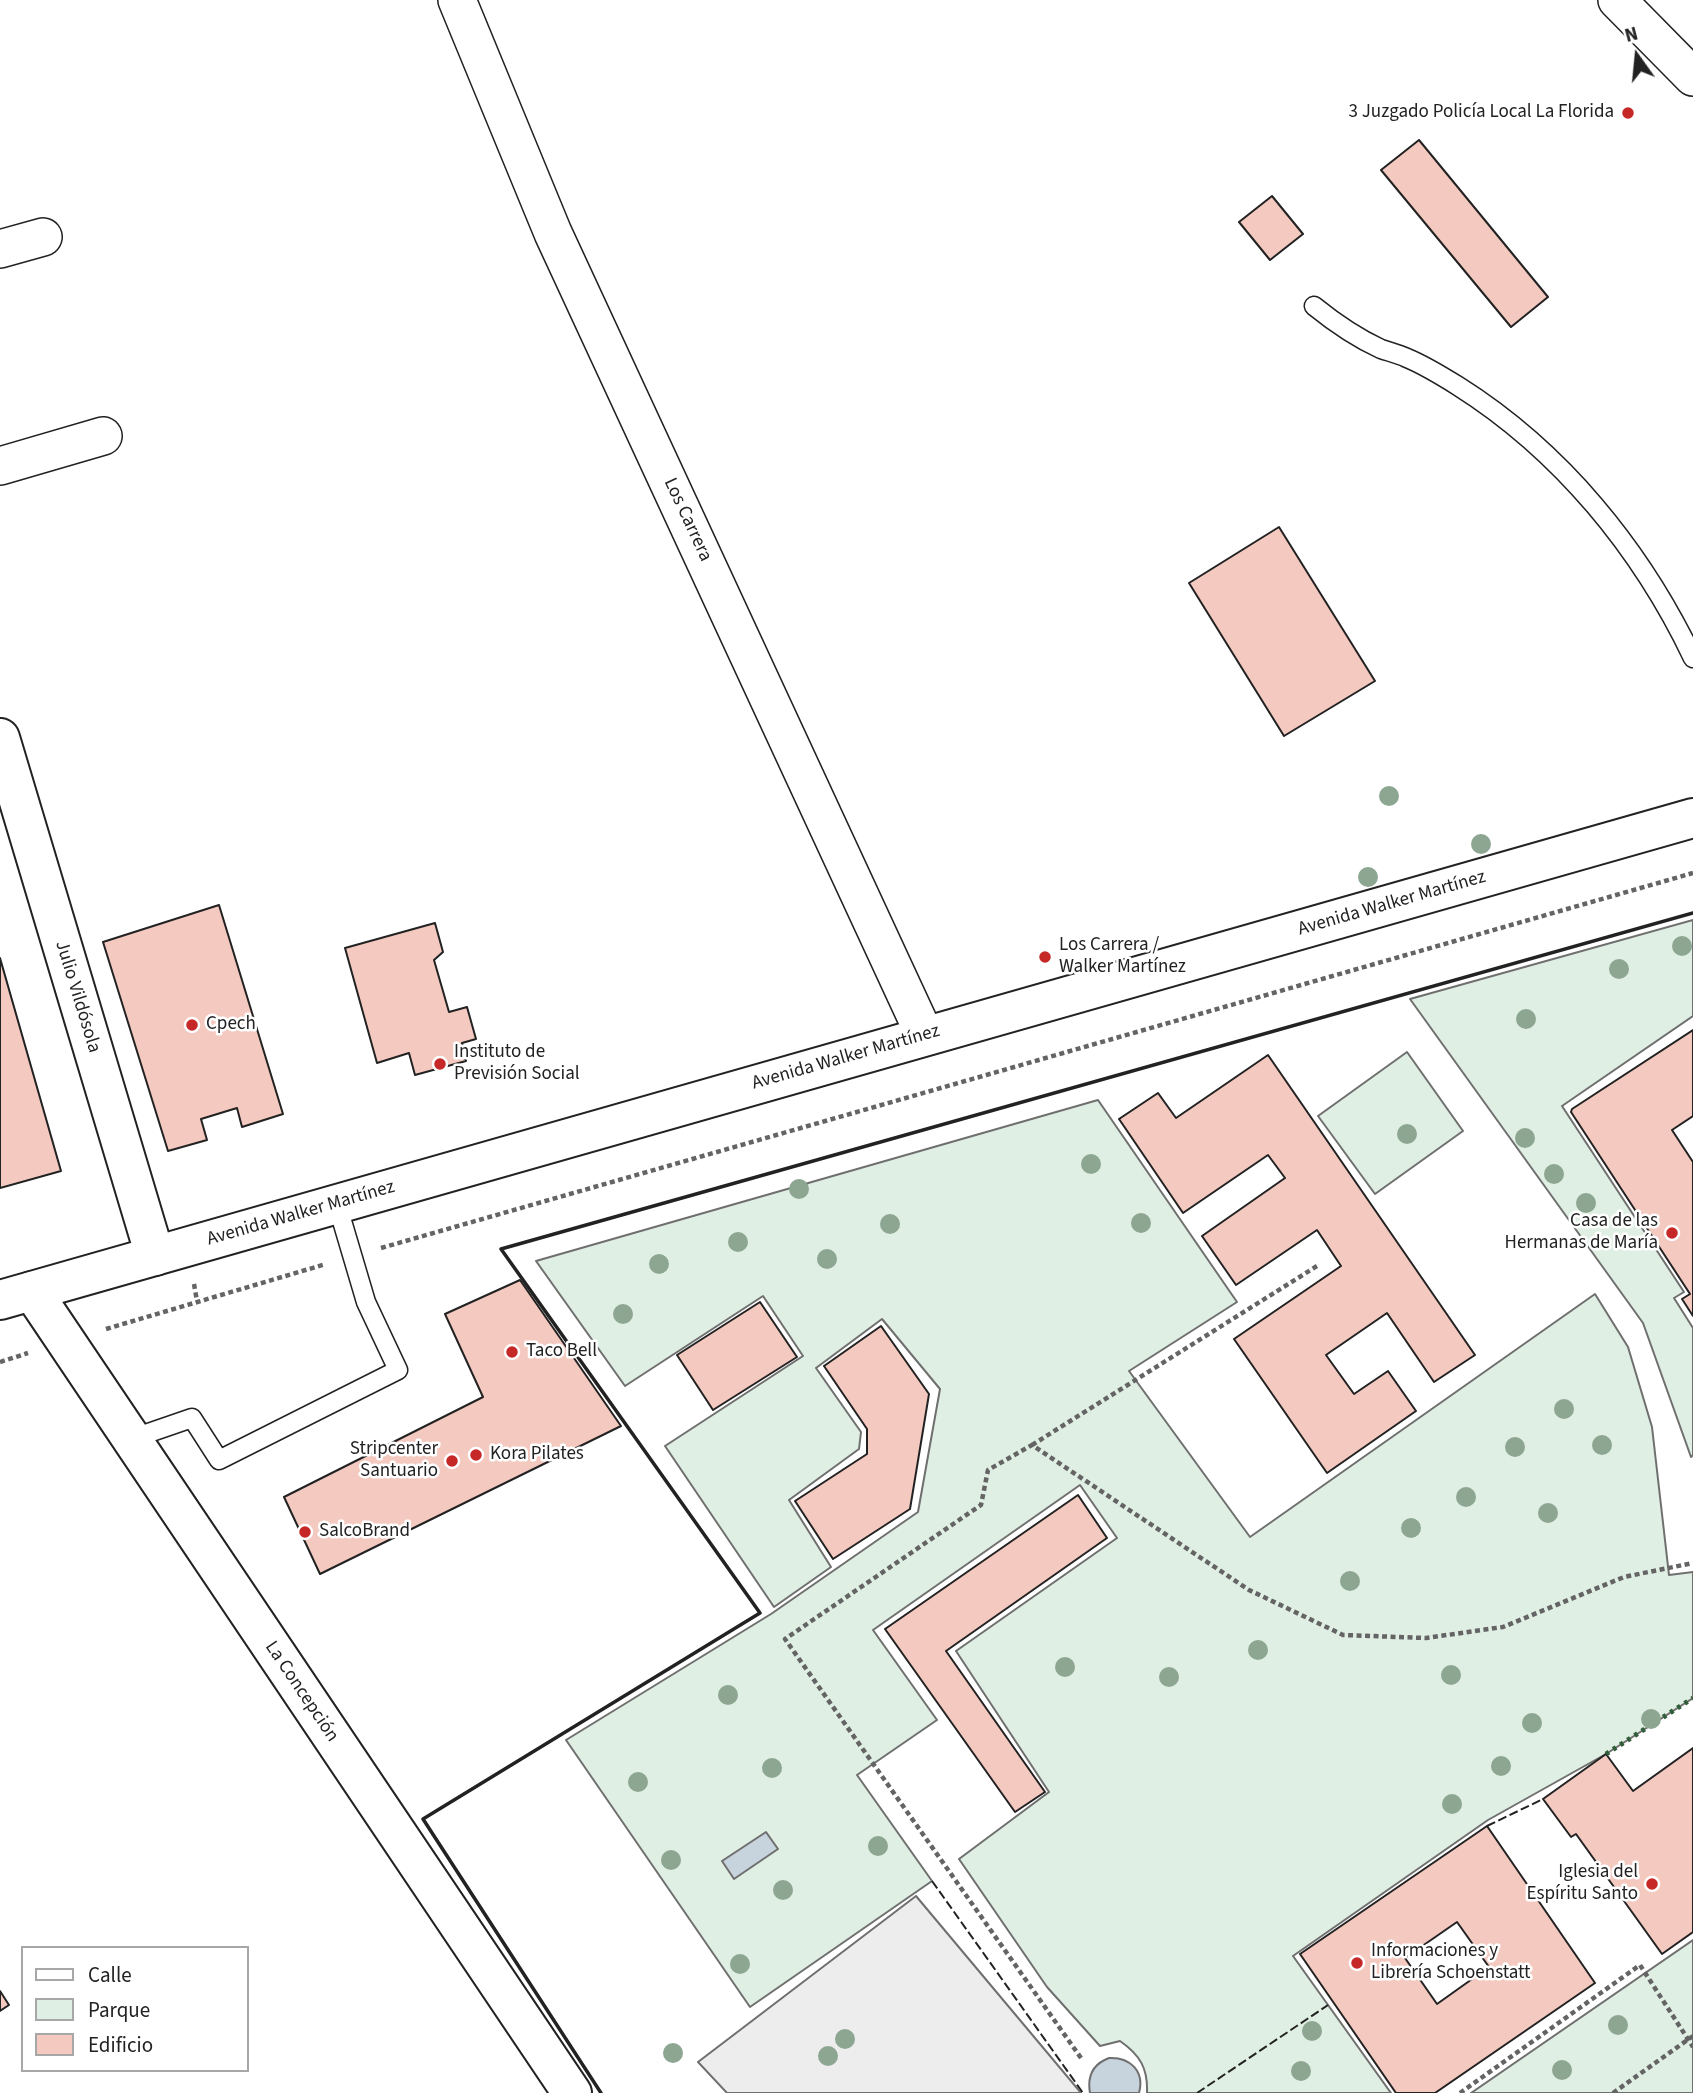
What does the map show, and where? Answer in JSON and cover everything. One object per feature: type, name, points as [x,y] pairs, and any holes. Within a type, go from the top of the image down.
[{"type":"main road","name":"Julio Vildósola","points":[[0,738],[155,1256]]},
{"type":"main road","name":"Avenida Walker Martínez","points":[[16,1295],[1693,818]]},
{"type":"main road","name":"La Concepción","points":[[16,1295],[131,1439],[572,2093]]},
{"type":"street","name":"Los Carrera","points":[[457,0],[553,233],[925,1036]]},
{"type":"street","points":[[1617,0],[1693,78]]},
{"type":"street","points":[[0,249],[43,237]]},
{"type":"street","points":[[0,466],[103,436]]},
{"type":"lane","points":[[1314,306],[1357,336],[1408,358],[1457,385],[1502,416],[1545,453],[1584,493],[1620,537],[1652,583],[1693,658]]},
{"type":"lane","points":[[131,1439],[192,1418],[219,1460],[398,1370],[366,1303],[337,1204]]},
{"type":"path","points":[[197,1301],[1693,873]]},
{"type":"path","points":[[1081,2058],[785,1639],[981,1505],[988,1470],[1317,1266]]},
{"type":"path","points":[[1032,1444],[1249,1590],[1343,1635],[1426,1638],[1503,1627],[1624,1577],[1693,1563]]},
{"type":"path","points":[[1460,2093],[1640,1965],[1691,2038],[1693,2046]]},
{"type":"path","points":[[1613,2093],[1691,2038]]},
{"type":"green space","points":[[1693,920],[1693,1016],[1562,1106],[1684,1292],[1674,1298],[1693,1328],[1691,1457],[1643,1323],[1410,999]]},
{"type":"green space","points":[[1407,1052],[1463,1131],[1375,1194],[1318,1116]]},
{"type":"green space","points":[[1098,1100],[1237,1302],[1129,1371],[1250,1537],[1595,1294],[1628,1347],[1652,1427],[1669,1575],[1693,1572],[1693,1698],[1606,1754],[1488,1820],[1293,1956],[1391,2093],[1147,2093],[1146,2076],[1138,2057],[1120,2041],[1100,2046],[1047,1987],[959,1859],[1049,1792],[956,1651],[1117,1538],[1080,1485],[873,1630],[937,1720],[857,1775],[932,1881],[750,2007],[566,1740],[771,1614],[918,1512],[940,1389],[882,1319],[816,1368],[861,1432],[859,1449],[789,1500],[831,1567],[774,1607],[665,1446],[803,1356],[763,1296],[625,1386],[536,1261]]},
{"type":"green space","points":[[1693,1940],[1693,2093],[1471,2093]]},
{"type":"shaded area","points":[[766,1832],[778,1849],[734,1879],[722,1861]]},
{"type":"shaded area","points":[[916,1896],[1081,2093],[727,2093],[698,2062]]},
{"type":"shaded area","points":[[1109,2058],[1123,2060],[1134,2067],[1140,2078],[1139,2093],[1090,2093],[1092,2071]]},
{"type":"building","points":[[1419,140],[1548,297],[1511,327],[1381,170]]},
{"type":"building","points":[[1272,196],[1303,234],[1270,260],[1239,222]]},
{"type":"building","points":[[1279,527],[1375,681],[1284,736],[1189,583]]},
{"type":"building","name":"Cpech","points":[[219,905],[283,1114],[242,1127],[237,1108],[201,1119],[207,1140],[168,1151],[103,942]]},
{"type":"building","points":[[435,923],[443,952],[434,960],[449,1012],[467,1007],[476,1039],[462,1043],[466,1061],[415,1075],[409,1053],[377,1063],[345,948]]},
{"type":"building","points":[[0,958],[61,1171],[0,1188]]},
{"type":"building","name":"Casa de las Hermanas de María","points":[[1693,1030],[1693,1116],[1672,1130],[1693,1162],[1693,1316],[1682,1299],[1690,1294],[1571,1112]]},
{"type":"building","points":[[1268,1055],[1475,1355],[1434,1382],[1387,1313],[1326,1355],[1354,1394],[1388,1371],[1416,1411],[1327,1473],[1234,1339],[1341,1266],[1317,1230],[1236,1285],[1202,1236],[1285,1178],[1268,1155],[1183,1213],[1119,1119],[1158,1093],[1176,1118]]},
{"type":"building","name":"Stripcenter Santuario","points":[[520,1280],[621,1426],[320,1574],[284,1497],[483,1397],[445,1314]]},
{"type":"building","points":[[760,1302],[797,1357],[713,1410],[677,1355]]},
{"type":"building","points":[[881,1326],[929,1394],[910,1509],[833,1559],[795,1501],[867,1454],[867,1429],[824,1366]]},
{"type":"building","points":[[1078,1495],[1107,1538],[946,1651],[1045,1792],[1015,1812],[885,1629]]},
{"type":"building","name":"Iglesia del Espíritu Santo","points":[[1693,1748],[1693,1932],[1662,1954],[1576,1834],[1571,1837],[1543,1799],[1606,1754],[1633,1791]]},
{"type":"building","name":"Informaciones y Librería Schoenstatt","points":[[1487,1826],[1595,1983],[1435,2093],[1396,2093],[1300,1954]],"holes":[[[1457,1922],[1489,1967],[1437,2004],[1405,1958]]]},
{"type":"building","points":[[0,1991],[9,2005],[0,2011]]},
{"type":"hedge","points":[[1606,1754],[1693,1698]]},
{"type":"fence","points":[[1487,1826],[1543,1799]]},
{"type":"fence","points":[[932,1881],[1083,2093]]},
{"type":"fence","points":[[1197,2093],[1328,2005]]},
{"type":"wall","points":[[601,2093],[423,1819],[760,1613],[501,1249],[1693,913]]},
{"type":"place","name":"3 Juzgado Policía Local La Florida","points":[[1628,113]]},
{"type":"place","name":"Los Carrera / Walker Martínez","points":[[1045,957]]},
{"type":"place","name":"Cpech","points":[[192,1025]]},
{"type":"place","name":"Instituto de Previsión Social","points":[[440,1064]]},
{"type":"place","name":"Casa de las Hermanas de María","points":[[1672,1233]]},
{"type":"place","name":"Taco Bell","points":[[512,1352]]},
{"type":"place","name":"Kora Pilates","points":[[476,1455]]},
{"type":"place","name":"Stripcenter Santuario","points":[[452,1461]]},
{"type":"place","name":"SalcoBrand","points":[[305,1532]]},
{"type":"place","name":"Iglesia del Espíritu Santo","points":[[1652,1884]]},
{"type":"place","name":"Informaciones y Librería Schoenstatt","points":[[1357,1963]]}]
